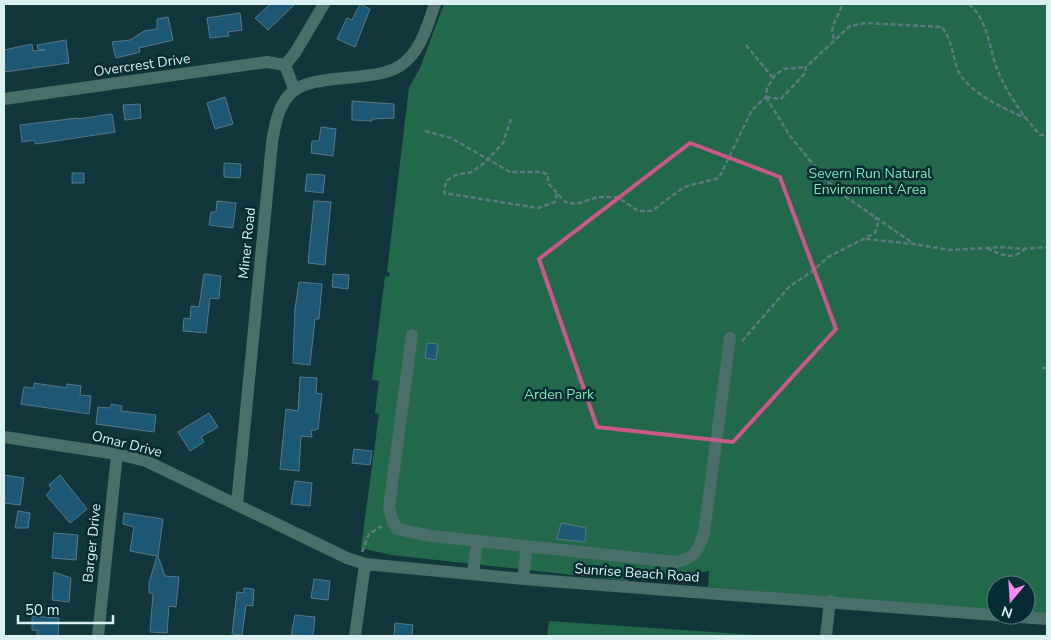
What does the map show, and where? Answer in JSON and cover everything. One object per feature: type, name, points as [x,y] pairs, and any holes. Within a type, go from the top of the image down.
[{"type":"street","points":[[324,4],[295,53],[285,65],[294,89],[318,82],[374,75],[399,66],[414,52],[423,36],[435,4]]},
{"type":"street","name":"Overcrest Drive","points":[[4,99],[267,62],[285,65]]},
{"type":"street","name":"Miner Road","points":[[237,504],[272,143],[280,105],[294,89]]},
{"type":"street","points":[[412,335],[389,507],[392,522],[397,529],[408,533],[676,562],[689,559],[699,547],[704,533],[730,338]]},
{"type":"street","name":"Omar Drive","points":[[4,437],[117,454],[146,461],[237,504]]},
{"type":"street","name":"Barger Drive","points":[[98,636],[117,454]]},
{"type":"street","name":"Sunrise Beach Road","points":[[237,504],[347,558],[365,564],[523,579],[1047,619]]},
{"type":"street","points":[[473,573],[477,541]]},
{"type":"street","points":[[523,579],[526,546]]},
{"type":"street","points":[[355,636],[365,564]]},
{"type":"street","points":[[826,636],[830,601]]},
{"type":"path","points":[[834,39],[831,34],[842,4]]},
{"type":"path","points":[[970,4],[976,9],[988,33],[996,64],[1026,118],[1040,135],[1047,135]]},
{"type":"path","points":[[766,97],[781,99],[805,73],[806,67],[850,26],[866,23],[942,28],[949,36],[957,69],[965,79],[982,95],[1002,108],[1026,118]]},
{"type":"path","points":[[746,45],[773,78]]},
{"type":"path","points":[[806,67],[784,69],[773,78],[767,88],[766,97],[790,136],[826,180],[842,194],[914,244]]},
{"type":"path","points":[[425,131],[451,138],[510,172],[542,172],[548,175],[548,183],[565,202],[576,204],[598,197],[617,198],[638,211],[652,211],[684,187],[719,178],[752,110],[766,97]]},
{"type":"path","points":[[511,119],[504,143],[472,172],[456,175],[446,181],[444,193],[538,208],[555,202],[557,193]]},
{"type":"path","points":[[727,360],[789,287],[814,270],[828,257],[875,233],[878,223],[875,217]]},
{"type":"path","points":[[866,239],[949,250],[1047,247]]},
{"type":"path","points":[[986,248],[1010,257],[1017,256],[1025,249]]},
{"type":"path","points":[[1042,368],[1047,368]]},
{"type":"path","points":[[365,564],[361,554],[369,534],[392,522]]},
{"type":"highlighted area","points":[[690,143],[780,177],[836,329],[733,442],[597,427],[539,259]]},
{"type":"green space","name":"Severn Run Natural Environment Area","points":[[444,4],[1047,4],[1047,615],[1036,614],[1036,575],[986,575],[986,610],[708,587],[709,571],[672,577],[629,574],[628,581],[391,555],[361,548],[379,414],[375,413],[379,381],[372,380],[385,276],[389,277],[390,273],[387,272],[409,87],[420,68]]},
{"type":"green space","points":[[549,621],[772,636],[547,636]]},
{"type":"building","points":[[270,4],[295,4],[268,30],[255,18]]},
{"type":"building","points":[[360,4],[370,9],[355,47],[337,39],[347,18],[352,20]]},
{"type":"building","points":[[240,13],[242,30],[228,32],[229,36],[210,38],[207,18]]},
{"type":"building","points":[[168,17],[173,40],[139,48],[140,52],[116,58],[112,42],[130,40],[144,31],[157,29],[157,19]]},
{"type":"building","points":[[66,40],[69,63],[4,72],[4,50],[32,44],[33,51],[46,50],[38,49],[37,45]]},
{"type":"building","points":[[225,97],[233,124],[215,129],[207,103]]},
{"type":"building","points":[[352,101],[394,104],[394,118],[372,119],[372,121],[352,120]]},
{"type":"building","points":[[140,104],[141,118],[125,120],[123,105]]},
{"type":"building","points":[[112,114],[115,132],[36,144],[34,140],[22,142],[20,125]]},
{"type":"building","points":[[321,127],[336,129],[333,156],[311,153],[312,141],[319,141]]},
{"type":"building","points":[[224,163],[241,164],[240,178],[224,177]]},
{"type":"building","points":[[72,173],[84,173],[84,183],[72,183]]},
{"type":"building","points":[[307,174],[325,175],[323,193],[305,191]]},
{"type":"building","points":[[217,201],[236,203],[233,228],[209,225],[211,212],[216,212]]},
{"type":"building","points":[[314,201],[331,202],[325,265],[308,263]]},
{"type":"building","points":[[204,274],[221,276],[219,299],[210,298],[206,333],[183,331],[184,318],[190,319],[191,306],[199,307]]},
{"type":"building","points":[[333,274],[349,275],[348,289],[332,287]]},
{"type":"building","points":[[299,282],[322,284],[319,319],[315,319],[310,365],[293,363],[295,309]]},
{"type":"building","points":[[427,343],[438,344],[436,360],[425,358]]},
{"type":"building","points":[[300,377],[317,378],[316,393],[322,394],[318,429],[311,431],[312,437],[301,436],[299,471],[280,469],[286,409],[298,411]]},
{"type":"building","points":[[34,383],[67,388],[67,384],[81,386],[80,395],[91,396],[89,414],[21,404],[24,387],[34,388]]},
{"type":"building","points":[[111,404],[122,406],[121,411],[156,415],[154,432],[96,424],[98,407],[110,408]]},
{"type":"building","points":[[209,413],[218,427],[201,437],[204,442],[190,451],[178,432]]},
{"type":"building","points":[[354,449],[372,451],[370,465],[352,463]]},
{"type":"building","points":[[4,475],[24,478],[20,505],[4,503]]},
{"type":"building","points":[[60,475],[87,509],[70,523],[46,495],[52,489],[49,485]]},
{"type":"building","points":[[295,481],[312,483],[310,506],[291,504]]},
{"type":"building","points":[[18,511],[30,513],[28,528],[15,528]]},
{"type":"building","points":[[124,513],[163,519],[158,556],[165,576],[179,577],[176,607],[169,606],[167,633],[150,632],[153,594],[149,593],[149,583],[157,556],[130,551],[134,527],[123,524]]},
{"type":"building","points":[[561,523],[586,528],[585,542],[557,539]]},
{"type":"building","points":[[54,533],[78,535],[76,560],[52,558]]},
{"type":"building","points":[[54,572],[71,578],[69,602],[52,600]]},
{"type":"building","points":[[314,579],[330,581],[328,600],[311,598]]},
{"type":"building","points":[[244,588],[254,589],[253,606],[246,605],[242,635],[232,634],[237,592],[244,593]]},
{"type":"building","points":[[295,615],[315,617],[313,636],[291,635]]},
{"type":"building","points":[[32,616],[59,618],[58,636],[37,636],[37,630],[32,630]]},
{"type":"building","points":[[395,623],[413,625],[412,636],[394,636]]},
{"type":"park label","name":"Arden Park","points":[[559,394]]}]
